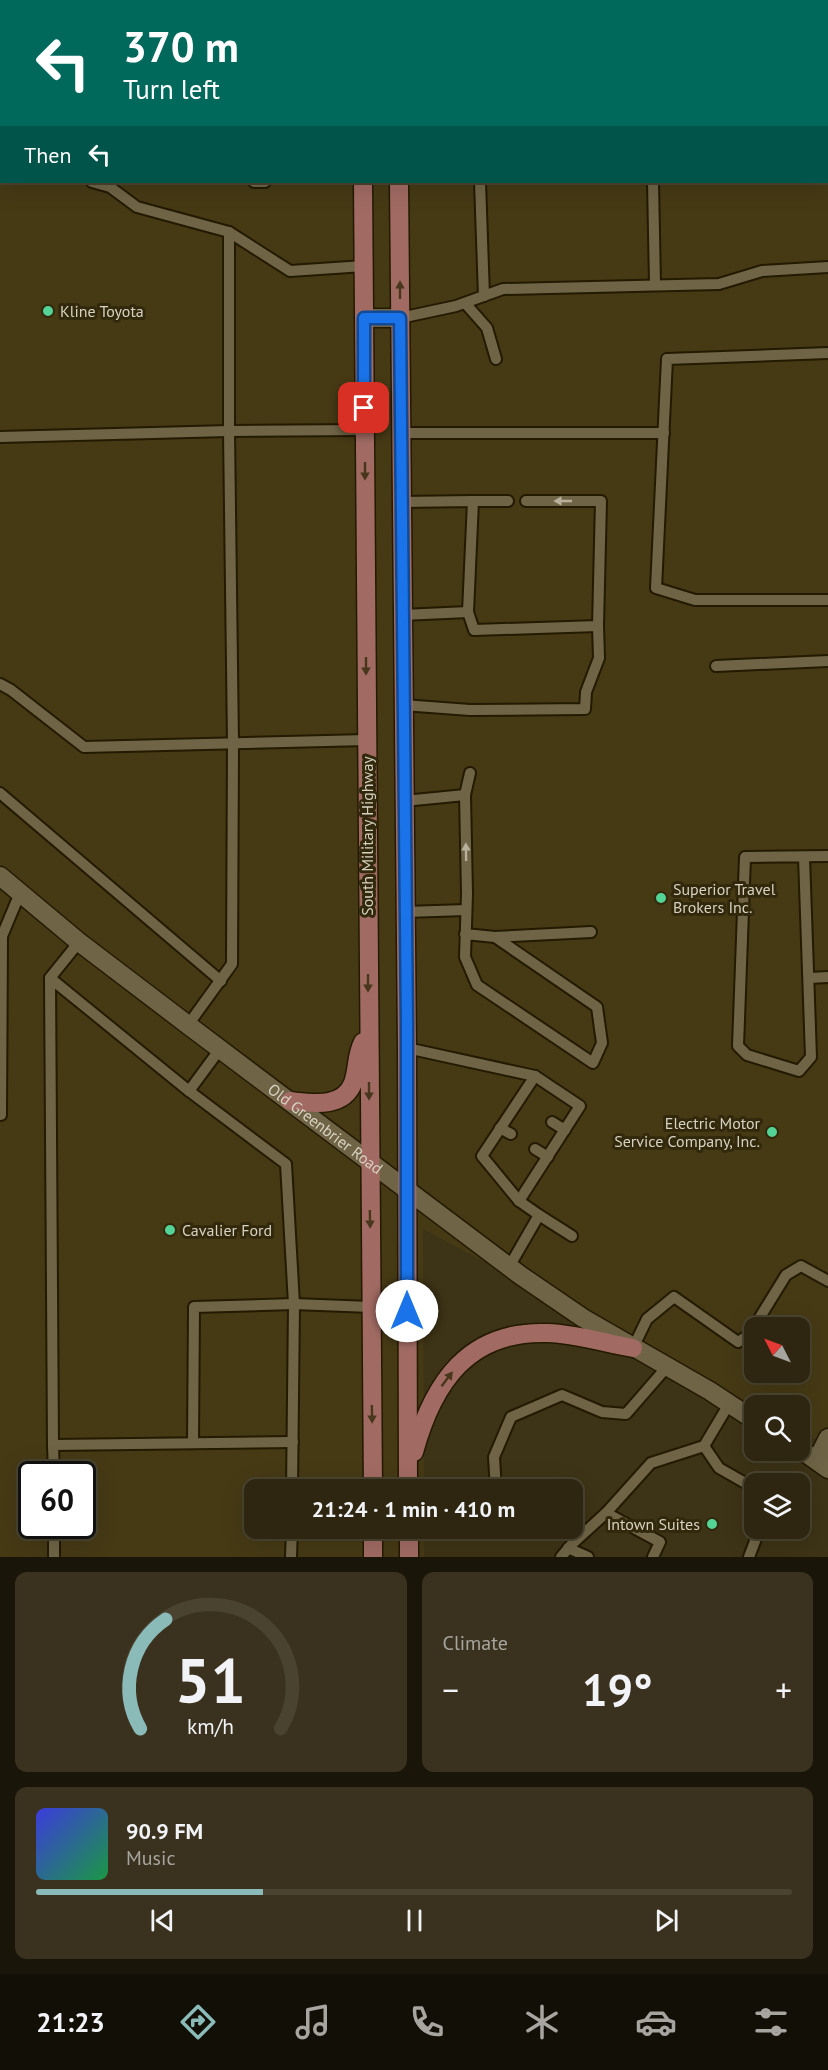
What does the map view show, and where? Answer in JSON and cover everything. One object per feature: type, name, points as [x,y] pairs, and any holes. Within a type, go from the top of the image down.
[{"type":"main road","name":"South Military Highway","points":[[363,183],[373,1479]]},
{"type":"main road","points":[[399,183],[407,1048],[408,1479]]},
{"type":"main road","points":[[290,1101],[321,1104],[343,1096],[353,1085],[359,1048],[369,1033]]},
{"type":"main road","points":[[408,1471],[423,1420],[436,1394],[459,1362],[480,1348],[507,1336],[547,1333],[633,1348]]},
{"type":"main road","points":[[373,1539],[373,1557]]},
{"type":"main road","points":[[409,1539],[409,1557]]},
{"type":"street","points":[[364,318],[400,318]]},
{"type":"street","name":"Old Greenbrier Road","points":[[0,876],[79,942],[188,1026],[509,1267],[583,1318],[744,1414]]},
{"type":"street","points":[[810,1456],[823,1464],[828,1438]]},
{"type":"lane","points":[[96,183],[110,187],[137,207],[229,232],[290,271],[364,266]]},
{"type":"lane","points":[[480,183],[484,296]]},
{"type":"lane","points":[[653,183],[656,284]]},
{"type":"lane","points":[[188,1026],[232,964],[233,743],[229,232]]},
{"type":"lane","points":[[400,318],[465,303],[503,289],[719,284],[762,271],[828,267]]},
{"type":"lane","points":[[465,303],[487,328],[496,359]]},
{"type":"lane","points":[[828,353],[667,359],[656,588],[695,600],[828,600]]},
{"type":"lane","points":[[0,437],[365,430]]},
{"type":"lane","points":[[401,433],[664,433]]},
{"type":"lane","points":[[473,501],[468,612],[474,630],[598,626]]},
{"type":"lane","points":[[401,502],[508,501]]},
{"type":"lane","points":[[403,705],[470,710],[585,709],[586,692],[599,658],[600,501],[526,501]]},
{"type":"lane","points":[[402,615],[468,612]]},
{"type":"lane","points":[[716,666],[828,662]]},
{"type":"lane","points":[[0,684],[11,690],[84,747],[367,740]]},
{"type":"lane","points":[[470,773],[465,795],[465,957],[477,985],[593,1063],[602,1043],[597,1006],[495,937]]},
{"type":"lane","points":[[0,793],[221,981]]},
{"type":"lane","points":[[404,801],[465,795]]},
{"type":"lane","points":[[804,857],[811,1057],[799,1071],[747,1055],[738,1046],[745,857],[828,856]]},
{"type":"lane","points":[[2,1115],[2,936],[20,893]]},
{"type":"lane","points":[[405,912],[466,910]]},
{"type":"lane","points":[[465,934],[495,937],[591,932]]},
{"type":"lane","points":[[54,1461],[50,978],[79,942]]},
{"type":"lane","points":[[809,978],[828,977]]},
{"type":"lane","points":[[50,978],[189,1091],[286,1164],[294,1304],[292,1479]]},
{"type":"lane","points":[[407,1048],[535,1076],[580,1106],[519,1201]]},
{"type":"lane","points":[[189,1091],[220,1049]]},
{"type":"lane","points":[[535,1076],[522,1105],[500,1128],[482,1156],[519,1201],[572,1236]]},
{"type":"lane","points":[[552,1122],[565,1130]]},
{"type":"lane","points":[[500,1128],[511,1134]]},
{"type":"lane","points":[[535,1149],[548,1157]]},
{"type":"lane","points":[[509,1267],[539,1215]]},
{"type":"lane","points":[[633,1348],[647,1319],[674,1297],[738,1342],[749,1335],[786,1275],[801,1266],[828,1281]]},
{"type":"lane","points":[[193,1443],[194,1307],[294,1304],[371,1307]]},
{"type":"lane","points":[[495,1479],[494,1457],[510,1417],[562,1395],[602,1412],[626,1414],[666,1368]]},
{"type":"lane","points":[[564,1553],[606,1513],[651,1463],[704,1446],[729,1404]]},
{"type":"lane","points":[[53,1446],[293,1442]]},
{"type":"lane","points":[[704,1446],[719,1468],[744,1482]]},
{"type":"lane","points":[[606,1513],[660,1542],[653,1557]]},
{"type":"lane","points":[[54,1539],[54,1557]]},
{"type":"lane","points":[[291,1557],[292,1539]]},
{"type":"lane","points":[[748,1557],[755,1539]]},
{"type":"lane","points":[[564,1553],[588,1557]]},
{"type":"shaded area","points":[[0,183],[828,183],[828,1446],[810,1436],[810,1395],[744,1395],[744,1401],[423,1229],[424,1479],[244,1479],[244,1539],[424,1539],[424,1557],[0,1557]]},
{"type":"place","name":"Kline Toyota","points":[[48,311]]},
{"type":"place","name":"Superior Travel Brokers Inc.","points":[[661,898]]},
{"type":"place","name":"Electric Motor Service Company, Inc.","points":[[772,1132]]},
{"type":"place","name":"Cavalier Ford","points":[[170,1230]]},
{"type":"place","name":"Intown Suites","points":[[712,1524]]},
{"type":"route","points":[[364,408],[364,318],[400,318],[407,1025],[407,1311]]}]
